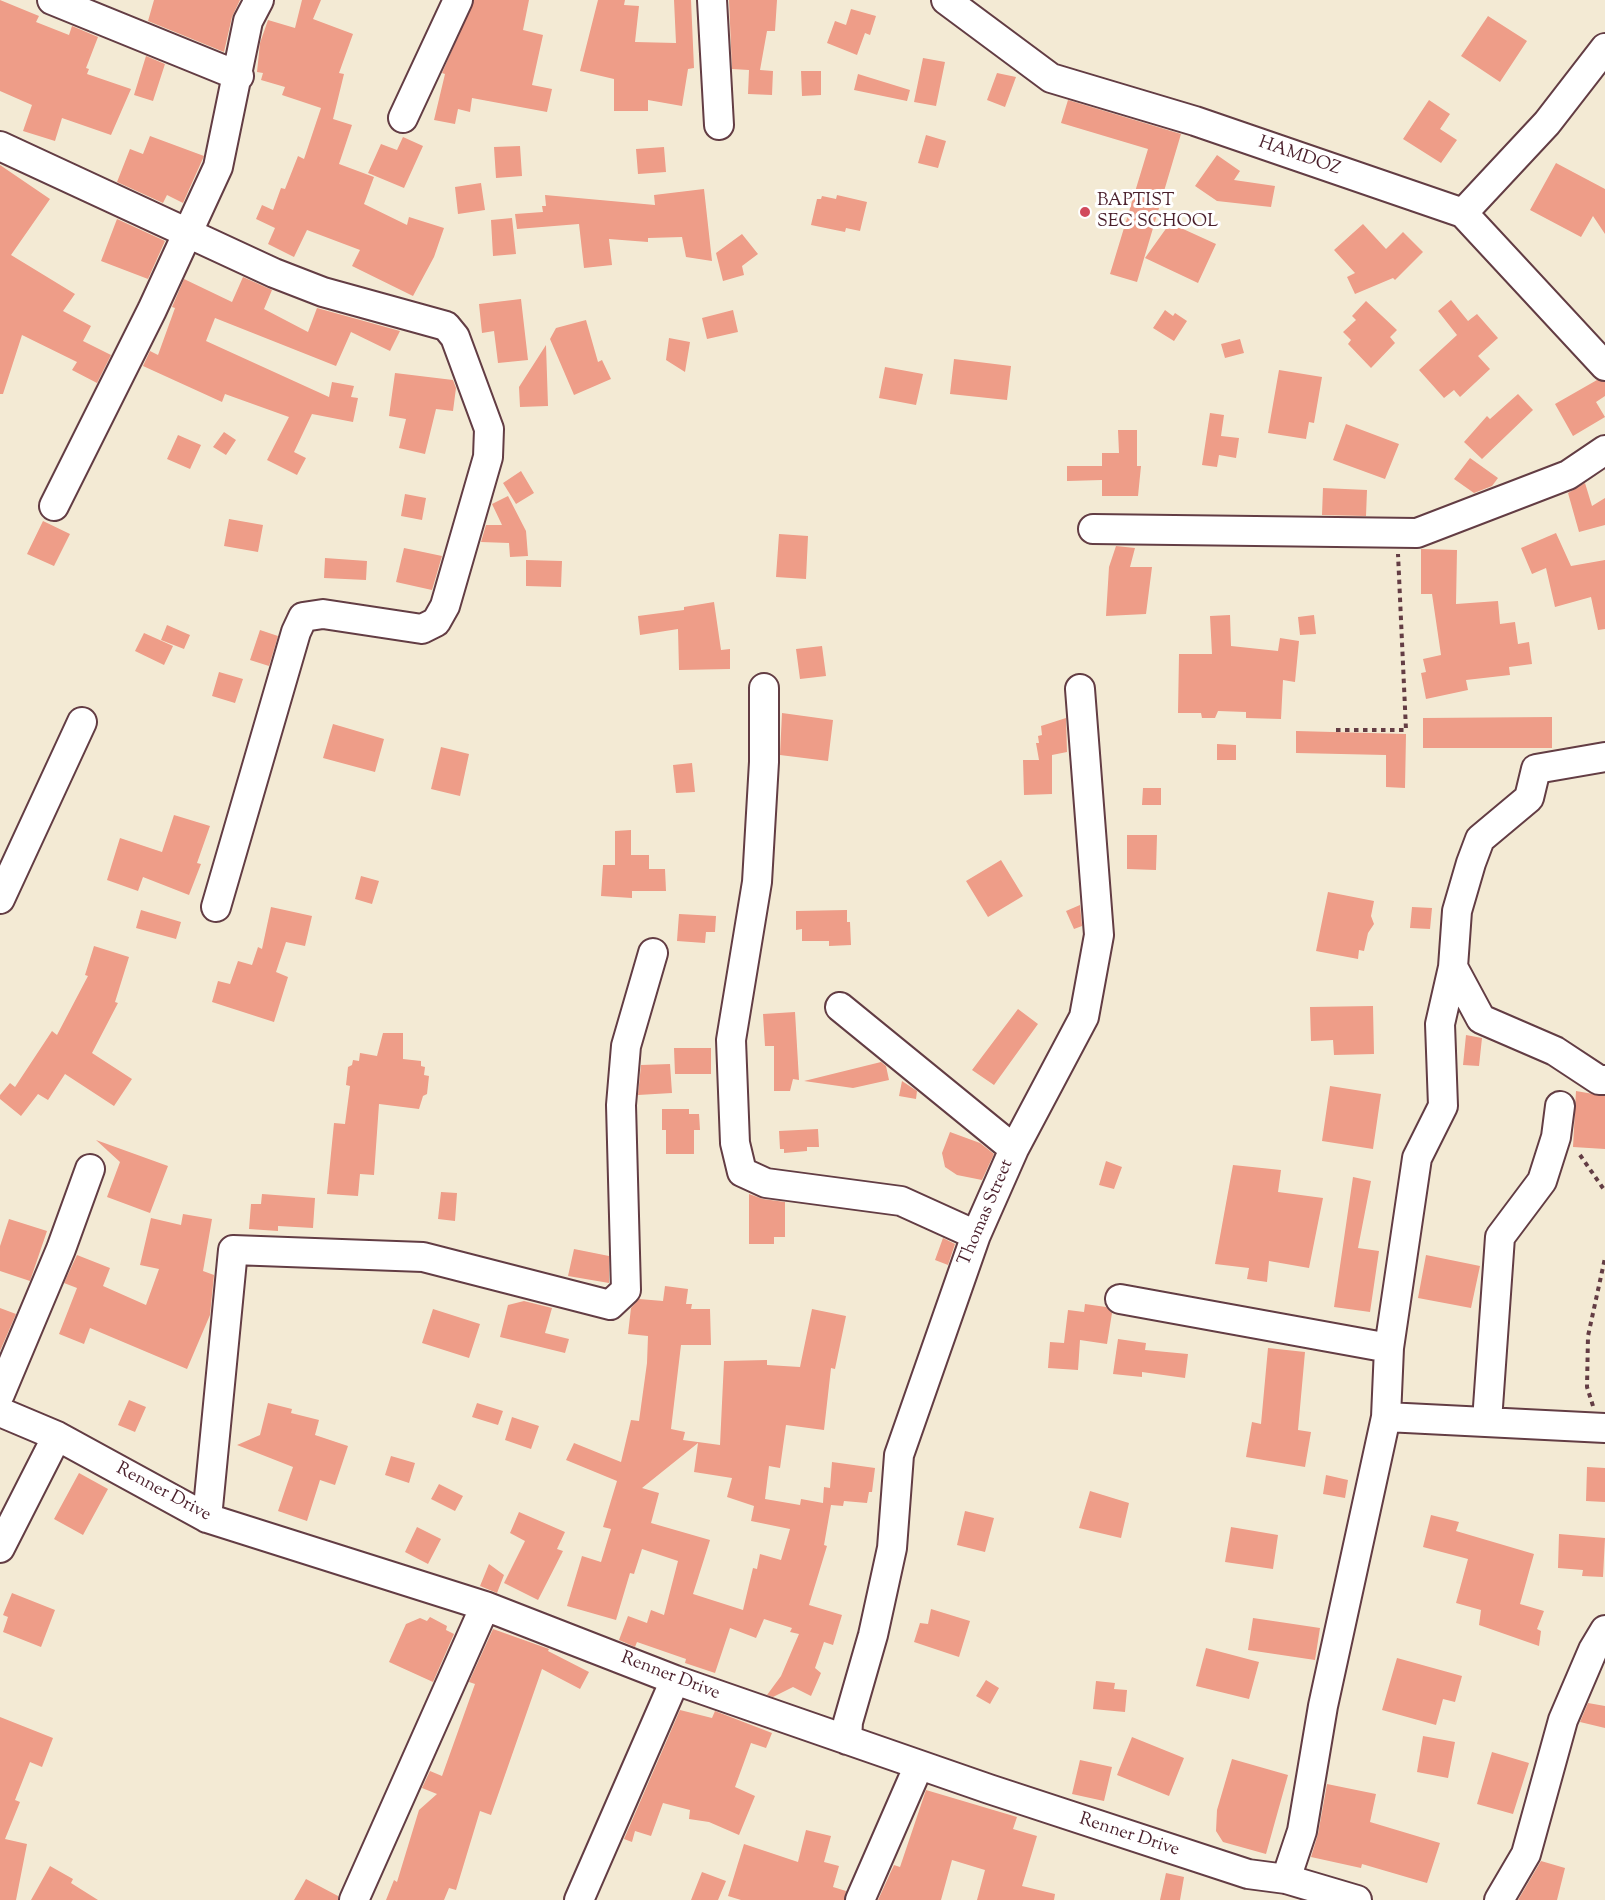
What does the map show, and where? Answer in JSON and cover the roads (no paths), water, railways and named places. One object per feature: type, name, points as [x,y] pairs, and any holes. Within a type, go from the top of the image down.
[{"type":"street","points":[[52,0],[239,76]]},
{"type":"street","points":[[54,506],[189,232],[218,167],[239,76],[248,21],[259,0]]},
{"type":"street","points":[[403,118],[458,0]]},
{"type":"street","points":[[712,0],[718,125]]},
{"type":"street","name":"HAMDOZ","points":[[946,0],[1051,78],[1195,122],[1463,213]]},
{"type":"street","points":[[1605,48],[1547,123],[1463,213],[1605,366]]},
{"type":"street","points":[[0,146],[274,273],[323,292],[446,326],[455,337],[489,429],[488,457],[445,606],[436,622],[422,629],[323,614],[303,617],[296,632],[216,907]]},
{"type":"street","points":[[1093,530],[1417,533],[1568,475],[1605,450]]},
{"type":"street","points":[[764,688],[757,882],[731,1040],[735,1143],[742,1172],[766,1183],[901,1201],[976,1235]]},
{"type":"street","name":"Thomas Street","points":[[847,1740],[848,1722],[873,1635],[892,1548],[899,1455],[976,1235],[1014,1149],[1083,1017],[1099,935],[1080,689]]},
{"type":"street","points":[[0,899],[82,722]]},
{"type":"street","points":[[1286,1879],[1302,1831],[1323,1706],[1386,1417],[1389,1348],[1417,1158],[1443,1106],[1440,1024],[1453,967],[1457,911],[1480,839],[1529,798],[1536,769],[1605,758]]},
{"type":"street","points":[[207,1518],[233,1250],[423,1257],[610,1305],[626,1290],[621,1105],[626,1046],[653,953]]},
{"type":"street","points":[[1453,967],[1481,1019],[1556,1051],[1599,1080],[1605,1080]]},
{"type":"street","points":[[840,1007],[1014,1149]]},
{"type":"street","points":[[1486,1421],[1500,1237],[1542,1181],[1556,1137],[1560,1106]]},
{"type":"street","points":[[0,1394],[61,1249],[90,1169]]},
{"type":"street","points":[[1120,1299],[1389,1348]]},
{"type":"street","name":"Renner Drive","points":[[0,1412],[57,1436],[207,1518],[484,1606],[675,1680],[1217,1865],[1248,1874],[1286,1879],[1357,1900]]},
{"type":"street","points":[[1386,1417],[1600,1428]]},
{"type":"street","points":[[0,1548],[57,1436]]},
{"type":"street","points":[[354,1900],[484,1606]]},
{"type":"street","points":[[1499,1900],[1526,1854],[1563,1720],[1593,1650],[1605,1630]]},
{"type":"street","points":[[579,1900],[675,1680]]},
{"type":"street","points":[[860,1900],[919,1765]]},
{"type":"place","name":"BAPTIST SEC SCHOOL","points":[[1085,212]]}]
